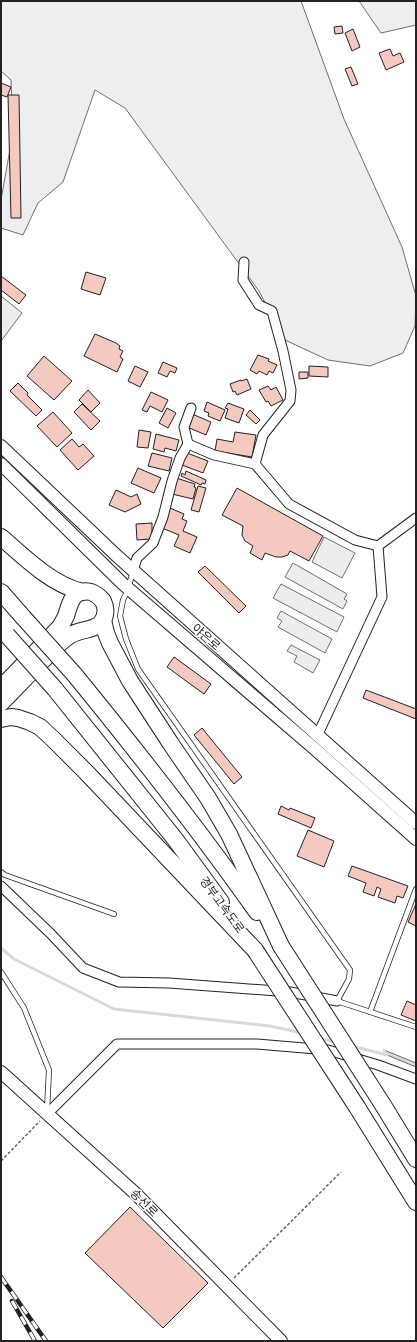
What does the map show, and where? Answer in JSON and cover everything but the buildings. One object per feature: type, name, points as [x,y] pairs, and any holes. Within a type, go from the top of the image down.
[{"type":"highway","points":[[1,537],[23,557],[64,586],[82,592],[92,593],[101,599],[105,609],[103,620],[110,643],[130,681],[208,798],[229,834],[281,946]]},
{"type":"highway","name":"경부고속도로","points":[[1,592],[74,674],[146,762],[223,864],[281,946],[416,1159]]},
{"type":"highway","points":[[1,688],[57,631],[69,615],[68,605],[72,599],[82,592]]},
{"type":"highway","points":[[1,703],[62,641],[81,628],[95,627],[103,620]]},
{"type":"highway","name":"경부고속도로","points":[[4,631],[55,689],[175,839],[255,950],[357,1107],[416,1202]]},
{"type":"highway","points":[[1,719],[11,717],[30,722],[40,727],[86,772],[255,950]]},
{"type":"main road","name":"야은로","points":[[1,446],[69,513],[416,823]]},
{"type":"main road","name":"야은로","points":[[1,464],[128,588],[316,750],[416,839]]},
{"type":"main road","name":"송선로","points":[[1,1072],[136,1194],[281,1341]]},
{"type":"street","points":[[244,262],[243,280],[259,306],[272,311],[283,351],[291,390],[290,401],[263,435],[255,464]]},
{"type":"street","points":[[133,571],[137,558],[153,543],[163,517],[172,481],[180,458],[188,444],[184,427],[191,408]]},
{"type":"street","points":[[188,444],[214,455],[255,464],[289,504],[355,540],[378,546]]},
{"type":"street","points":[[378,546],[416,518]]},
{"type":"street","points":[[318,734],[382,597],[378,546]]},
{"type":"street","points":[[1,886],[51,934],[83,968],[119,982],[169,983],[290,992],[337,1001]]},
{"type":"street","points":[[47,1114],[117,1044],[257,1044],[328,1050],[378,1065],[416,1079]]},
{"type":"lane","points":[[133,571],[123,600],[120,616],[126,639],[138,669],[350,970],[349,979],[337,1001],[416,1027]]},
{"type":"lane","points":[[1,872],[5,875],[114,914]]},
{"type":"lane","points":[[370,1012],[416,889]]},
{"type":"lane","points":[[1,972],[24,1008],[49,1070],[47,1114]]},
{"type":"path","points":[[1,1161],[47,1114]]},
{"type":"path","points":[[226,1286],[341,1172]]},
{"type":"shaded area","points":[[1,1],[301,1],[344,119],[402,247],[416,296],[415,326],[403,353],[370,366],[328,360],[285,340],[259,291],[125,108],[95,90],[63,182],[38,203],[23,235],[1,228],[1,200],[13,132],[11,80],[1,71]]},
{"type":"shaded area","points":[[359,1],[416,1],[416,25],[381,33]]},
{"type":"shaded area","points":[[1,296],[22,313],[1,341]]},
{"type":"shaded area","points":[[324,537],[355,553],[342,578],[312,562]]},
{"type":"shaded area","points":[[293,563],[347,594],[344,599],[347,601],[343,609],[285,577]]},
{"type":"shaded area","points":[[281,584],[344,617],[337,632],[273,598]]},
{"type":"shaded area","points":[[281,611],[332,639],[325,653],[278,627],[282,621],[277,618]]},
{"type":"shaded area","points":[[291,645],[320,660],[313,673],[294,662],[297,656],[287,651]]},
{"type":"shaded area","points":[[384,1050],[416,1063],[416,1067],[387,1055]]},
{"type":"waterway","points":[[1,948],[14,959],[114,1009],[270,1026],[302,1033]]},
{"type":"waterway","points":[[319,1038],[335,1042]]},
{"type":"waterway","points":[[352,1046],[387,1055],[384,1050]]},
{"type":"railway","points":[[1,1277],[46,1341]]},
{"type":"railway","points":[[12,1301],[35,1341]]}]
